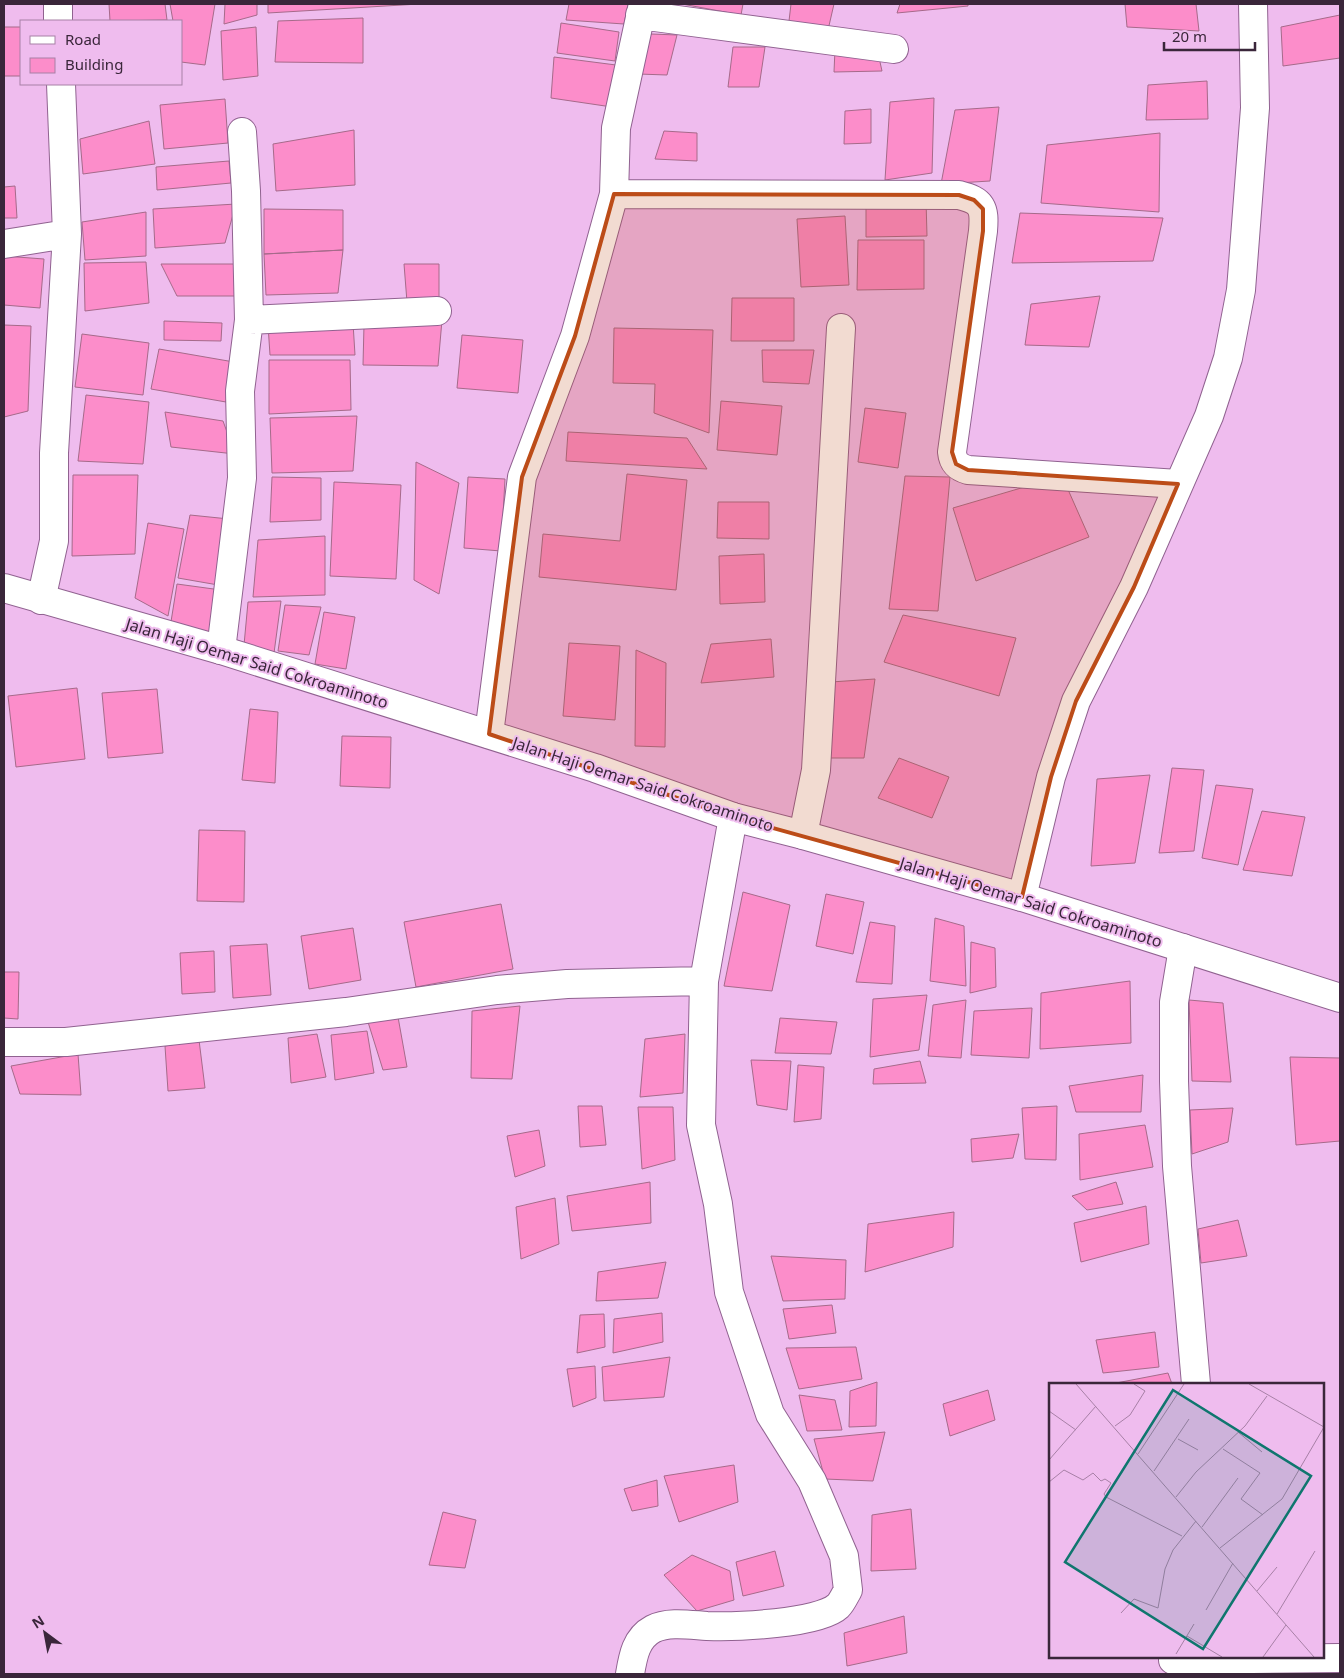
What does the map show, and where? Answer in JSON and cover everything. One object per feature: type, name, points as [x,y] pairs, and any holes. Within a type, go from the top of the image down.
[{"type":"main road","points":[[58,4],[58,20]]},
{"type":"main road","points":[[1022,897],[1051,777],[1076,701],[1134,588],[1209,416],[1228,358],[1240,290],[1255,108],[1253,4]]},
{"type":"main road","points":[[489,734],[522,477],[575,336],[614,194],[616,128],[641,9],[894,49]]},
{"type":"main road","points":[[41,600],[54,541],[54,453],[67,234],[61,85]]},
{"type":"main road","points":[[221,650],[242,478],[240,391],[249,320],[246,191],[242,132]]},
{"type":"main road","points":[[614,194],[958,195],[974,200],[983,209],[984,231],[952,452],[952,458],[956,464],[968,470],[1178,484]]},
{"type":"main road","points":[[4,244],[67,234]]},
{"type":"main road","points":[[249,320],[436,311]]},
{"type":"main road","points":[[804,835],[816,770],[841,328]]},
{"type":"main road","name":"Jalan Haji Oemar Said Cokroaminoto","points":[[4,588],[221,650],[489,734],[595,768],[733,817],[804,835],[1022,897],[1340,998]]},
{"type":"main road","points":[[630,1674],[634,1650],[643,1637],[654,1628],[670,1624],[717,1626],[791,1622],[825,1613],[838,1606],[848,1590],[844,1556],[812,1481],[770,1414],[729,1292],[718,1204],[701,1125],[704,981],[733,817]]},
{"type":"main road","points":[[1183,948],[1174,1002],[1174,1090],[1177,1166],[1196,1383]]},
{"type":"main road","points":[[4,1042],[76,1041],[346,1012],[496,990],[567,984],[704,981]]},
{"type":"main road","points":[[1173,1664],[1340,1658]]},
{"type":"highlighted area","points":[[614,194],[959,195],[974,200],[983,209],[983,231],[952,452],[956,464],[968,470],[1178,484],[1134,587],[1076,701],[1051,777],[1022,897],[733,817],[489,734],[522,477],[575,336]]},
{"type":"building","points":[[109,4],[165,4],[167,20],[110,20]]},
{"type":"building","points":[[170,4],[215,4],[205,65],[182,62],[182,20],[173,20]]},
{"type":"building","points":[[225,4],[257,4],[257,15],[224,24]]},
{"type":"building","points":[[268,4],[419,4],[268,13]]},
{"type":"building","points":[[569,4],[628,4],[624,24],[566,20]]},
{"type":"building","points":[[682,4],[743,4],[741,15]]},
{"type":"building","points":[[791,4],[834,4],[828,30],[789,21]]},
{"type":"building","points":[[900,4],[968,4],[968,6],[897,13]]},
{"type":"building","points":[[1125,4],[1196,4],[1199,31],[1127,27]]},
{"type":"building","points":[[1340,15],[1340,58],[1283,66],[1281,27]]},
{"type":"building","points":[[363,18],[363,63],[275,62],[278,21]]},
{"type":"building","points":[[561,23],[619,32],[615,61],[557,53]]},
{"type":"building","points":[[4,27],[20,27],[20,76],[4,76]]},
{"type":"building","points":[[256,27],[258,76],[223,80],[221,31]]},
{"type":"building","points":[[651,34],[677,35],[667,75],[638,74]]},
{"type":"building","points":[[733,47],[765,47],[759,87],[728,87]]},
{"type":"building","points":[[835,49],[878,53],[882,71],[834,72]]},
{"type":"building","points":[[554,57],[616,65],[612,107],[551,98]]},
{"type":"building","points":[[1207,81],[1208,119],[1146,120],[1148,85]]},
{"type":"building","points":[[934,98],[932,173],[885,180],[890,102]]},
{"type":"building","points":[[225,99],[228,143],[164,149],[160,105]]},
{"type":"building","points":[[999,107],[990,181],[941,184],[955,110]]},
{"type":"building","points":[[871,109],[871,143],[844,144],[845,111]]},
{"type":"building","points":[[149,121],[155,164],[83,174],[80,139]]},
{"type":"building","points":[[354,130],[355,185],[276,191],[273,144]]},
{"type":"building","points":[[664,131],[697,133],[697,161],[655,159]]},
{"type":"building","points":[[1160,133],[1159,212],[1041,203],[1047,145]]},
{"type":"building","points":[[229,161],[231,183],[157,190],[156,167]]},
{"type":"building","points":[[15,186],[17,218],[4,218],[4,187]]},
{"type":"building","points":[[926,200],[927,236],[866,237],[866,201]]},
{"type":"building","points":[[236,204],[225,243],[155,248],[153,209]]},
{"type":"building","points":[[264,209],[343,210],[343,250],[264,254]]},
{"type":"building","points":[[146,212],[146,256],[85,260],[82,222]]},
{"type":"building","points":[[1020,213],[1163,218],[1153,261],[1012,263]]},
{"type":"building","points":[[845,216],[849,285],[801,287],[797,219]]},
{"type":"building","points":[[858,240],[924,240],[924,289],[857,290]]},
{"type":"building","points":[[343,250],[338,293],[266,295],[264,254]]},
{"type":"building","points":[[4,256],[44,259],[40,308],[4,305]]},
{"type":"building","points":[[146,262],[149,303],[85,311],[84,263]]},
{"type":"building","points":[[161,264],[235,264],[235,296],[177,296]]},
{"type":"building","points":[[404,264],[439,264],[439,301],[407,302]]},
{"type":"building","points":[[1100,296],[1089,347],[1025,345],[1031,304]]},
{"type":"building","points":[[732,298],[794,298],[794,341],[731,341]]},
{"type":"building","points":[[442,320],[438,366],[363,365],[364,325]]},
{"type":"building","points":[[164,321],[222,323],[221,341],[164,340]]},
{"type":"building","points":[[353,323],[355,355],[270,355],[268,325]]},
{"type":"building","points":[[4,325],[31,326],[28,411],[4,417]]},
{"type":"building","points":[[614,328],[713,330],[709,433],[654,413],[655,384],[613,383]]},
{"type":"building","points":[[82,334],[149,343],[143,395],[75,387]]},
{"type":"building","points":[[462,335],[523,340],[518,393],[457,388]]},
{"type":"building","points":[[159,349],[234,362],[226,402],[151,389]]},
{"type":"building","points":[[762,350],[814,350],[809,384],[763,382]]},
{"type":"building","points":[[269,360],[350,360],[351,410],[269,414]]},
{"type":"building","points":[[86,395],[149,402],[143,464],[78,461]]},
{"type":"building","points":[[721,401],[782,406],[777,455],[717,450]]},
{"type":"building","points":[[865,408],[906,413],[898,468],[858,462]]},
{"type":"building","points":[[165,412],[223,421],[235,454],[171,447]]},
{"type":"building","points":[[357,416],[353,471],[272,473],[270,418]]},
{"type":"building","points":[[568,432],[687,438],[707,469],[566,461]]},
{"type":"building","points":[[416,462],[459,483],[439,594],[414,580]]},
{"type":"building","points":[[627,474],[687,480],[676,590],[539,577],[543,534],[620,541]]},
{"type":"building","points":[[73,475],[138,475],[135,554],[72,556]]},
{"type":"building","points":[[905,476],[950,477],[938,611],[889,609]]},
{"type":"building","points":[[1062,476],[1089,537],[976,581],[953,508]]},
{"type":"building","points":[[272,477],[321,478],[321,520],[270,522]]},
{"type":"building","points":[[468,477],[505,479],[501,551],[464,548]]},
{"type":"building","points":[[334,482],[401,485],[396,579],[330,576]]},
{"type":"building","points":[[718,502],[769,502],[769,539],[717,538]]},
{"type":"building","points":[[190,515],[229,519],[224,586],[178,578]]},
{"type":"building","points":[[148,523],[184,529],[168,616],[135,598]]},
{"type":"building","points":[[325,536],[325,595],[253,597],[258,540]]},
{"type":"building","points":[[764,554],[765,602],[720,604],[719,556]]},
{"type":"building","points":[[177,584],[221,590],[212,636],[170,628]]},
{"type":"building","points":[[281,601],[274,653],[244,645],[248,602]]},
{"type":"building","points":[[285,605],[321,607],[309,655],[278,651]]},
{"type":"building","points":[[324,612],[355,617],[346,669],[315,664]]},
{"type":"building","points":[[903,615],[1016,638],[999,696],[884,662]]},
{"type":"building","points":[[771,639],[774,677],[701,683],[711,644]]},
{"type":"building","points":[[569,643],[620,646],[615,720],[563,716]]},
{"type":"building","points":[[636,650],[666,663],[665,747],[635,746]]},
{"type":"building","points":[[875,679],[864,758],[822,758],[831,682]]},
{"type":"building","points":[[77,688],[85,759],[16,767],[8,696]]},
{"type":"building","points":[[157,689],[163,753],[108,758],[102,693]]},
{"type":"building","points":[[250,709],[278,712],[275,783],[242,780]]},
{"type":"building","points":[[342,736],[391,737],[390,788],[340,786]]},
{"type":"building","points":[[899,758],[949,777],[932,818],[878,798]]},
{"type":"building","points":[[1172,768],[1204,770],[1194,851],[1159,853]]},
{"type":"building","points":[[1150,775],[1135,863],[1091,866],[1097,779]]},
{"type":"building","points":[[1216,785],[1253,789],[1238,865],[1202,858]]},
{"type":"building","points":[[1262,811],[1305,817],[1292,876],[1243,870]]},
{"type":"building","points":[[199,830],[245,831],[244,902],[197,901]]},
{"type":"building","points":[[743,892],[790,905],[772,991],[724,986]]},
{"type":"building","points":[[826,894],[864,902],[853,954],[816,946]]},
{"type":"building","points":[[501,904],[513,969],[416,987],[404,922]]},
{"type":"building","points":[[935,918],[964,926],[966,986],[930,981]]},
{"type":"building","points":[[870,922],[895,926],[892,984],[856,982]]},
{"type":"building","points":[[353,928],[361,980],[309,989],[301,936]]},
{"type":"building","points":[[971,942],[995,948],[996,987],[970,993]]},
{"type":"building","points":[[267,944],[271,995],[233,998],[230,946]]},
{"type":"building","points":[[214,951],[215,992],[182,994],[180,953]]},
{"type":"building","points":[[4,972],[19,972],[18,1019],[4,1018]]},
{"type":"building","points":[[1130,981],[1131,1043],[1040,1049],[1041,993]]},
{"type":"building","points":[[927,995],[919,1050],[870,1057],[873,999]]},
{"type":"building","points":[[966,1000],[961,1058],[928,1056],[933,1005]]},
{"type":"building","points":[[1189,1000],[1223,1003],[1231,1082],[1192,1081]]},
{"type":"building","points":[[520,1006],[512,1079],[471,1078],[472,1011]]},
{"type":"building","points":[[1032,1008],[1029,1058],[971,1055],[974,1011]]},
{"type":"building","points":[[398,1017],[407,1067],[383,1070],[368,1022]]},
{"type":"building","points":[[780,1018],[837,1022],[831,1054],[775,1053]]},
{"type":"building","points":[[367,1031],[374,1073],[335,1080],[331,1035]]},
{"type":"building","points":[[317,1034],[326,1077],[291,1083],[288,1038]]},
{"type":"building","points":[[685,1034],[683,1093],[640,1097],[645,1039]]},
{"type":"building","points":[[199,1040],[205,1088],[168,1091],[165,1046]]},
{"type":"building","points":[[78,1054],[81,1095],[20,1094],[11,1066]]},
{"type":"building","points":[[1290,1057],[1340,1058],[1340,1141],[1296,1145]]},
{"type":"building","points":[[751,1060],[791,1061],[787,1110],[757,1105]]},
{"type":"building","points":[[920,1061],[926,1083],[873,1084],[874,1069]]},
{"type":"building","points":[[798,1065],[824,1067],[821,1119],[794,1122]]},
{"type":"building","points":[[1143,1075],[1141,1112],[1076,1112],[1069,1086]]},
{"type":"building","points":[[578,1106],[602,1106],[606,1145],[580,1147]]},
{"type":"building","points":[[1057,1106],[1056,1160],[1025,1159],[1022,1108]]},
{"type":"building","points":[[638,1107],[673,1107],[675,1160],[642,1169]]},
{"type":"building","points":[[1233,1108],[1228,1142],[1192,1154],[1190,1110]]},
{"type":"building","points":[[1145,1125],[1153,1167],[1080,1180],[1079,1134]]},
{"type":"building","points":[[539,1130],[545,1166],[515,1177],[507,1136]]},
{"type":"building","points":[[1019,1134],[1013,1158],[972,1162],[971,1139]]},
{"type":"building","points":[[650,1182],[651,1223],[572,1231],[567,1196]]},
{"type":"building","points":[[1116,1182],[1123,1204],[1087,1210],[1072,1196]]},
{"type":"building","points":[[555,1198],[559,1244],[521,1259],[516,1207]]},
{"type":"building","points":[[1146,1206],[1149,1244],[1081,1262],[1074,1223]]},
{"type":"building","points":[[954,1212],[953,1247],[865,1272],[868,1224]]},
{"type":"building","points":[[1238,1220],[1247,1256],[1201,1263],[1198,1229]]},
{"type":"building","points":[[771,1256],[846,1260],[845,1299],[783,1301]]},
{"type":"building","points":[[666,1262],[658,1298],[596,1301],[598,1272]]},
{"type":"building","points":[[832,1305],[836,1333],[789,1339],[783,1309]]},
{"type":"building","points":[[662,1313],[663,1342],[613,1353],[614,1319]]},
{"type":"building","points":[[604,1314],[605,1347],[577,1353],[580,1315]]},
{"type":"building","points":[[1155,1332],[1159,1367],[1103,1373],[1096,1340]]},
{"type":"building","points":[[856,1347],[862,1379],[799,1389],[786,1348]]},
{"type":"building","points":[[670,1357],[664,1397],[604,1401],[602,1367]]},
{"type":"building","points":[[595,1366],[596,1398],[573,1407],[567,1369]]},
{"type":"building","points":[[1168,1373],[1172,1383],[1116,1383]]},
{"type":"building","points":[[877,1382],[876,1426],[849,1427],[850,1391]]},
{"type":"building","points":[[988,1390],[995,1420],[950,1436],[943,1404]]},
{"type":"building","points":[[799,1395],[835,1400],[842,1430],[807,1431]]},
{"type":"building","points":[[885,1432],[873,1481],[825,1479],[814,1439]]},
{"type":"building","points":[[734,1465],[738,1502],[679,1522],[664,1476]]},
{"type":"building","points":[[657,1480],[658,1506],[632,1511],[624,1489]]},
{"type":"building","points":[[911,1509],[916,1569],[871,1571],[872,1515]]},
{"type":"building","points":[[443,1512],[476,1520],[465,1568],[429,1565]]},
{"type":"building","points":[[775,1551],[784,1586],[743,1596],[736,1562]]},
{"type":"building","points":[[692,1555],[730,1571],[734,1600],[697,1611],[664,1575]]},
{"type":"building","points":[[904,1616],[907,1653],[847,1666],[844,1633]]}]
